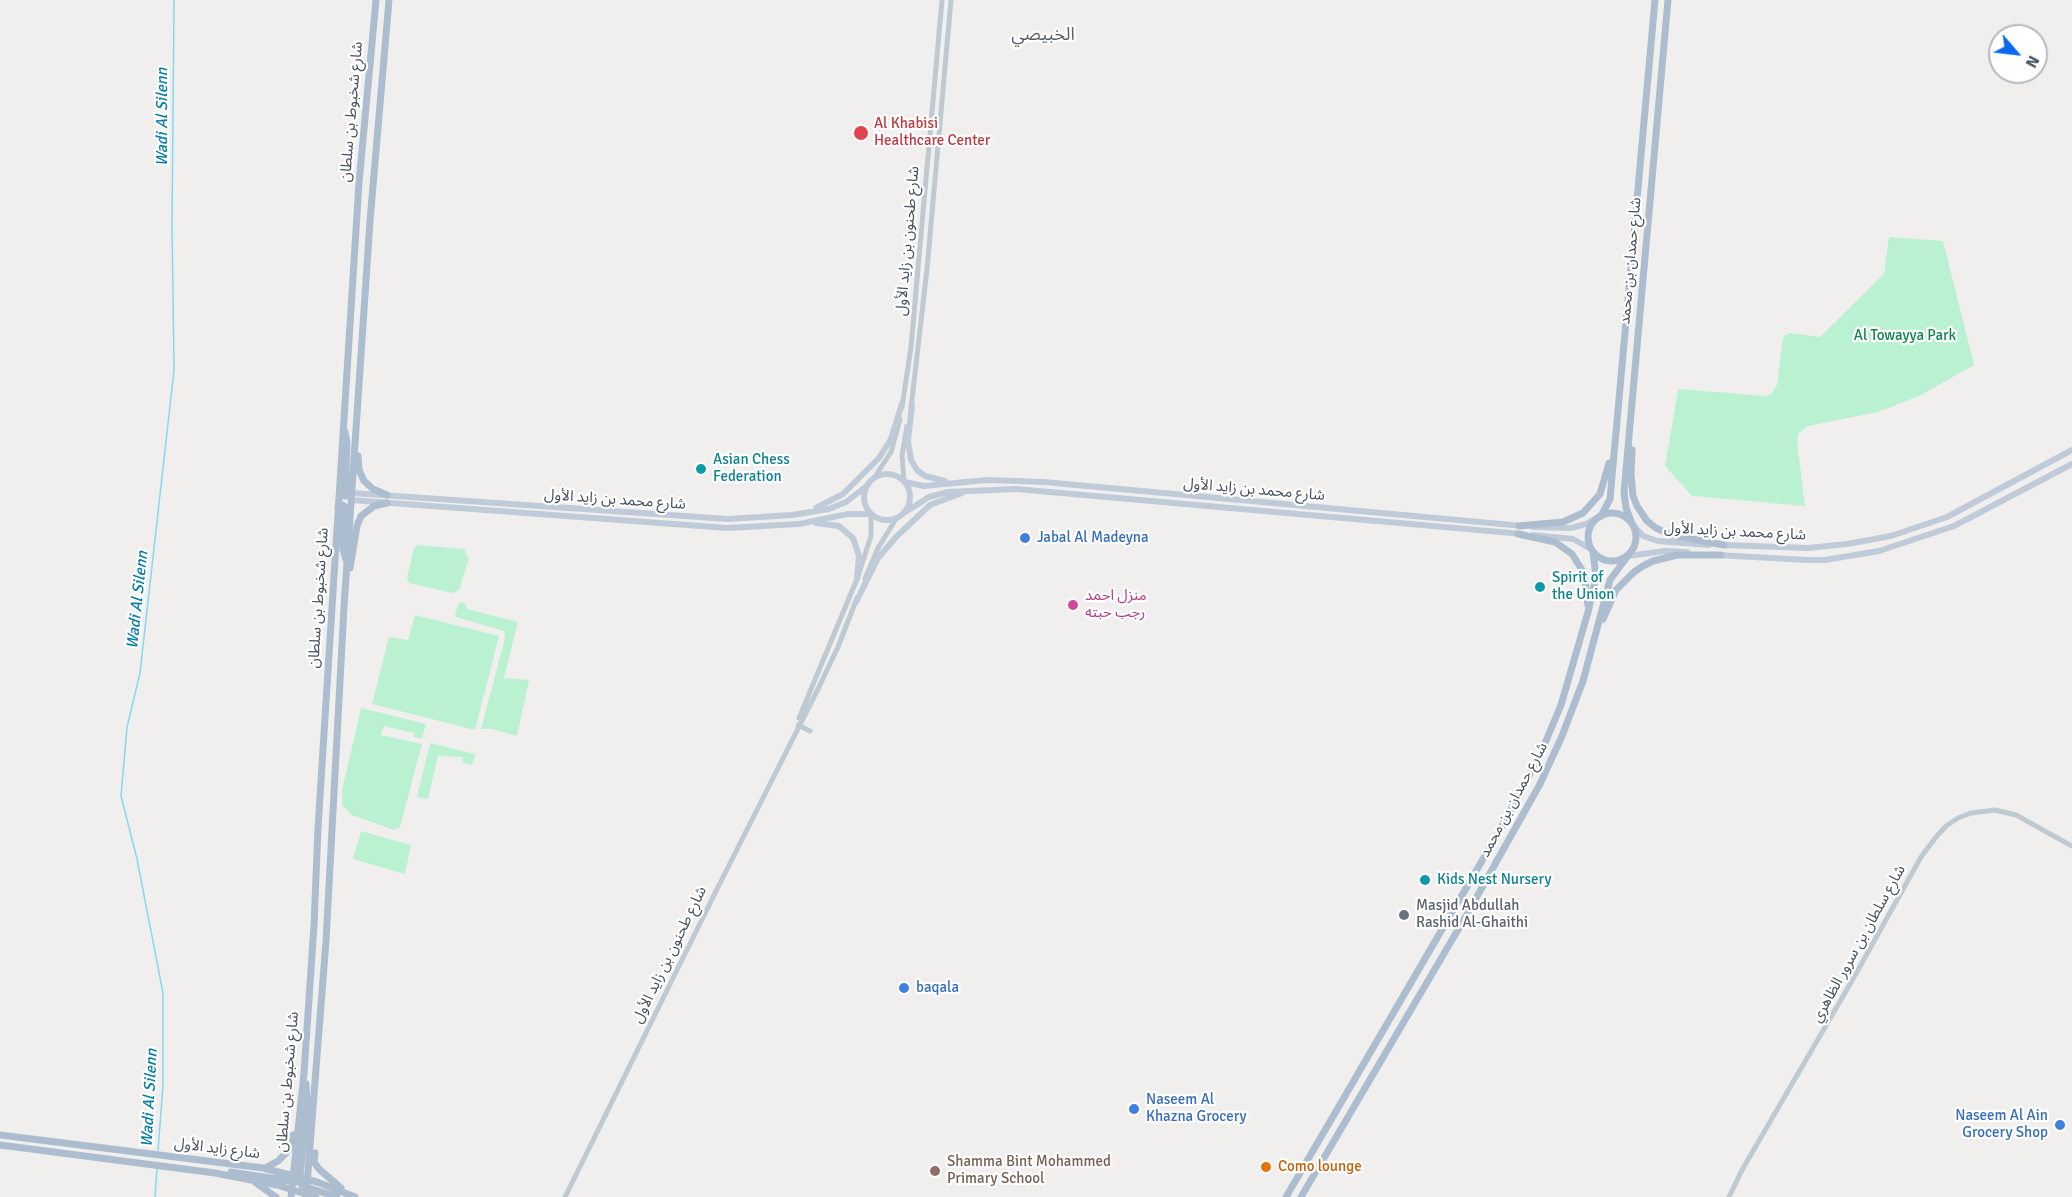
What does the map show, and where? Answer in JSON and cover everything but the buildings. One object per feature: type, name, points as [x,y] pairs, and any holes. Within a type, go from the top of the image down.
[{"type":"main road","name":"شارع شخبوط بن سلطان","points":[[300,1187],[304,1073],[338,505],[359,183],[376,0]]},
{"type":"main road","name":"شارع شخبوط بن سلطان","points":[[300,1187],[313,1127],[326,941],[330,834],[346,576],[370,221],[389,0]]},
{"type":"main road","name":"شارع حمدان بن محمد","points":[[1600,517],[1610,499],[1655,0]]},
{"type":"main road","name":"شارع حمدان بن محمد","points":[[1633,524],[1624,498],[1668,0]]},
{"type":"main road","points":[[805,513],[836,499],[879,458],[891,439],[902,404]]},
{"type":"main road","points":[[912,405],[908,441],[911,460],[917,470],[926,476],[951,483]]},
{"type":"main road","points":[[338,505],[352,497],[347,443],[343,427]]},
{"type":"main road","points":[[1519,526],[1563,522],[1577,517],[1593,504],[1604,483],[1617,428]]},
{"type":"main road","points":[[1630,432],[1632,486],[1636,506],[1641,514],[1662,532],[1724,545]]},
{"type":"main road","points":[[346,576],[352,560],[357,526],[361,516],[387,499],[368,486],[361,476],[356,433]]},
{"type":"main road","name":"شارع محمد بن زايد الأول","points":[[1633,524],[1643,536],[1658,541],[1780,549],[1816,548],[1891,536],[1947,517],[2072,450]]},
{"type":"main road","name":"شارع محمد بن زايد الأول","points":[[1627,556],[1664,551],[1826,560],[1879,551],[1954,526],[2072,464]]},
{"type":"main road","points":[[890,474],[904,481],[911,499],[907,511],[896,519],[883,520],[871,514],[864,497],[868,485],[874,478],[890,474]]},
{"type":"main road","name":"شارع محمد بن زايد الأول","points":[[904,481],[924,486],[987,480],[1044,482],[1563,529],[1580,526],[1600,517]]},
{"type":"main road","name":"شارع محمد بن زايد الأول","points":[[352,497],[432,499],[728,519],[805,513],[837,507],[868,485]]},
{"type":"main road","points":[[856,602],[882,552],[919,514],[936,501],[974,490]]},
{"type":"main road","name":"شارع محمد بن زايد الأول","points":[[907,511],[936,494],[974,490],[1050,491],[1573,539],[1592,550]]},
{"type":"main road","name":"شارع محمد بن زايد الأول","points":[[387,499],[399,504],[728,528],[809,522],[848,514],[871,514]]},
{"type":"main road","points":[[399,504],[406,501],[429,503],[432,499]]},
{"type":"main road","points":[[338,505],[344,506],[343,549],[347,562]]},
{"type":"main road","points":[[1618,514],[1626,517],[1633,524],[1636,543],[1627,556],[1610,561],[1602,559],[1592,550],[1589,532],[1600,517],[1618,514]]},
{"type":"main road","points":[[809,522],[833,524],[849,534],[858,550],[857,579]]},
{"type":"main road","points":[[1518,534],[1555,542],[1572,554],[1584,573],[1588,612]]},
{"type":"main road","name":"شارع حمدان بن محمد","points":[[1286,1197],[1530,777],[1561,705],[1588,612],[1596,574],[1592,550]]},
{"type":"main road","points":[[1592,650],[1611,598],[1634,572],[1653,561],[1677,555],[1721,555]]},
{"type":"main road","name":"شارع حمدان بن محمد","points":[[1301,1197],[1466,916],[1540,784],[1573,708],[1592,650],[1610,580],[1627,556]]},
{"type":"main road","points":[[263,1168],[278,1161],[291,1147],[298,1093],[304,1073]]},
{"type":"main road","points":[[313,1127],[316,1165],[331,1180],[354,1197]]},
{"type":"main road","name":"شارع زايد الأول","points":[[0,1135],[263,1168],[316,1197]]},
{"type":"main road","name":"شارع زايد الأول","points":[[0,1145],[215,1173],[354,1197]]},
{"type":"main road","points":[[215,1173],[232,1172],[336,1197]]},
{"type":"main road","points":[[251,1180],[276,1197]]},
{"type":"main road","points":[[1292,1197],[1294,1184]]},
{"type":"street","name":"شارع طحنون بن زايد الأول","points":[[874,478],[884,466],[894,445],[911,347],[942,0]]},
{"type":"street","name":"شارع طحنون بن زايد الأول","points":[[904,481],[902,455],[912,405],[927,269],[951,0]]},
{"type":"street","name":"شارع طحنون بن زايد الأول","points":[[798,725],[857,579],[871,536],[871,514]]},
{"type":"street","name":"شارع طحنون بن زايد الأول","points":[[565,1197],[838,647],[878,548],[896,519]]},
{"type":"street","points":[[798,725],[810,731]]},
{"type":"street","name":"شارع سلطان بن سرور الظاهري","points":[[1729,1197],[1742,1170],[1842,999],[1921,857],[1941,831],[1971,813],[1995,810],[2022,818],[2072,846]]},
{"type":"green space","name":"Al Towayya Park","points":[[1889,237],[1943,241],[1974,365],[1919,396],[1878,412],[1808,426],[1799,433],[1797,441],[1805,506],[1692,496],[1665,466],[1678,389],[1766,396],[1772,393],[1777,385],[1784,336],[1790,333],[1820,337],[1884,274]]},
{"type":"green space","points":[[418,545],[464,549],[469,559],[459,590],[452,593],[409,583],[407,578],[414,548]]},
{"type":"green space","points":[[459,602],[465,603],[467,609],[518,622],[504,678],[529,680],[517,736],[492,729],[481,729],[505,638],[504,631],[456,617]]},
{"type":"green space","points":[[415,615],[499,636],[475,730],[372,704],[389,637],[408,640]]},
{"type":"green space","points":[[361,708],[426,724],[422,739],[414,737],[414,733],[384,726],[381,735],[422,744],[400,827],[394,830],[352,815],[342,805],[342,791]]},
{"type":"green space","points":[[430,743],[475,754],[472,765],[462,763],[463,757],[438,756],[428,799],[417,797]]},
{"type":"green space","points":[[361,831],[411,845],[405,874],[353,859]]},
{"type":"waterway","name":"Wadi Al Silenn","points":[[158,1151],[163,1085],[163,993],[137,859],[121,796],[127,727],[140,673],[174,370],[172,224],[174,0]]},
{"type":"waterway","name":"Wadi Al Silenn","points":[[155,1197],[157,1168]]},
{"type":"place","name":"Al Khabisi Healthcare Center","points":[[861,133]]},
{"type":"place","name":"Asian Chess Federation","points":[[701,469]]},
{"type":"place","name":"Jabal Al Madeyna","points":[[1025,538]]},
{"type":"place","name":"Spirit of the Union","points":[[1540,587]]},
{"type":"place","name":"منزل احمد رجب حبته","points":[[1073,605]]},
{"type":"place","name":"Kids Nest Nursery","points":[[1425,880]]},
{"type":"place","name":"Masjid Abdullah Rashid Al-Ghaithi","points":[[1404,915]]},
{"type":"place","name":"baqala","points":[[904,988]]},
{"type":"place","name":"Naseem Al Khazna Grocery","points":[[1134,1109]]},
{"type":"place","name":"Naseem Al Ain Grocery Shop","points":[[2060,1125]]},
{"type":"place","name":"Como lounge","points":[[1266,1167]]},
{"type":"place","name":"Shamma Bint Mohammed Primary School","points":[[935,1171]]},
{"type":"district","name":"الخبيصي","points":[[1043,35]]}]
